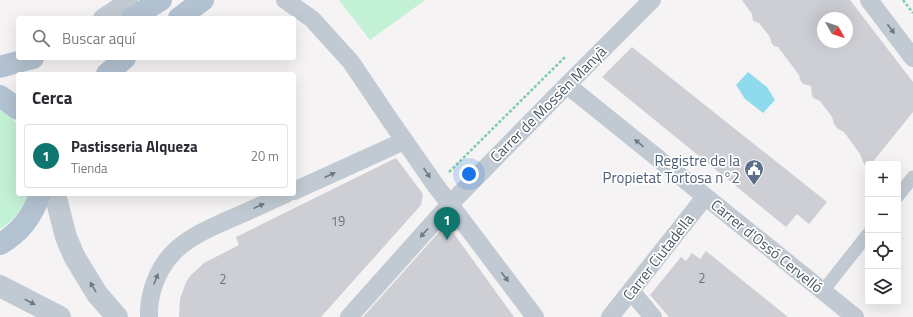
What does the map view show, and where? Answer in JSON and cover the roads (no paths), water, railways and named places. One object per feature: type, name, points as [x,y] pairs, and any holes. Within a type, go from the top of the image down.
[{"type":"main road","points":[[135,16],[161,0]]},
{"type":"main road","points":[[182,16],[203,0]]},
{"type":"main road","points":[[0,67],[26,60]]},
{"type":"main road","points":[[109,72],[123,60]]},
{"type":"main road","points":[[0,96],[16,108]]},
{"type":"main road","points":[[0,244],[23,226],[30,216],[39,196]]},
{"type":"street","points":[[105,16],[129,0]]},
{"type":"street","points":[[285,0],[312,19],[351,62],[404,141],[536,317]]},
{"type":"street","points":[[308,0],[312,19]]},
{"type":"street","name":"Carrer de Mossèn Manyà","points":[[349,317],[450,204],[652,0]]},
{"type":"street","points":[[869,0],[913,58]]},
{"type":"street","name":"Carrer d'Ossó Cervelló","points":[[567,85],[855,317]]},
{"type":"street","points":[[296,189],[404,141]]},
{"type":"street","points":[[901,192],[913,177]]},
{"type":"street","points":[[52,196],[56,202],[66,236],[74,256],[97,294],[117,317]]},
{"type":"street","points":[[149,317],[153,287],[161,268],[178,248],[205,230],[282,196]]},
{"type":"street","name":"Carrer Ciutadella","points":[[610,317],[705,197]]},
{"type":"street","points":[[823,291],[865,238]]},
{"type":"street","points":[[0,286],[60,317]]},
{"type":"street","points":[[631,291],[653,317]]},
{"type":"water","points":[[748,72],[767,87],[775,100],[763,113],[745,99],[736,85]]},
{"type":"place","name":"Registre de la Propietat Tortosa n°2","points":[[754,186]]},
{"type":"place","name":"Pastisseria Alqueza","points":[[447,240]]}]
